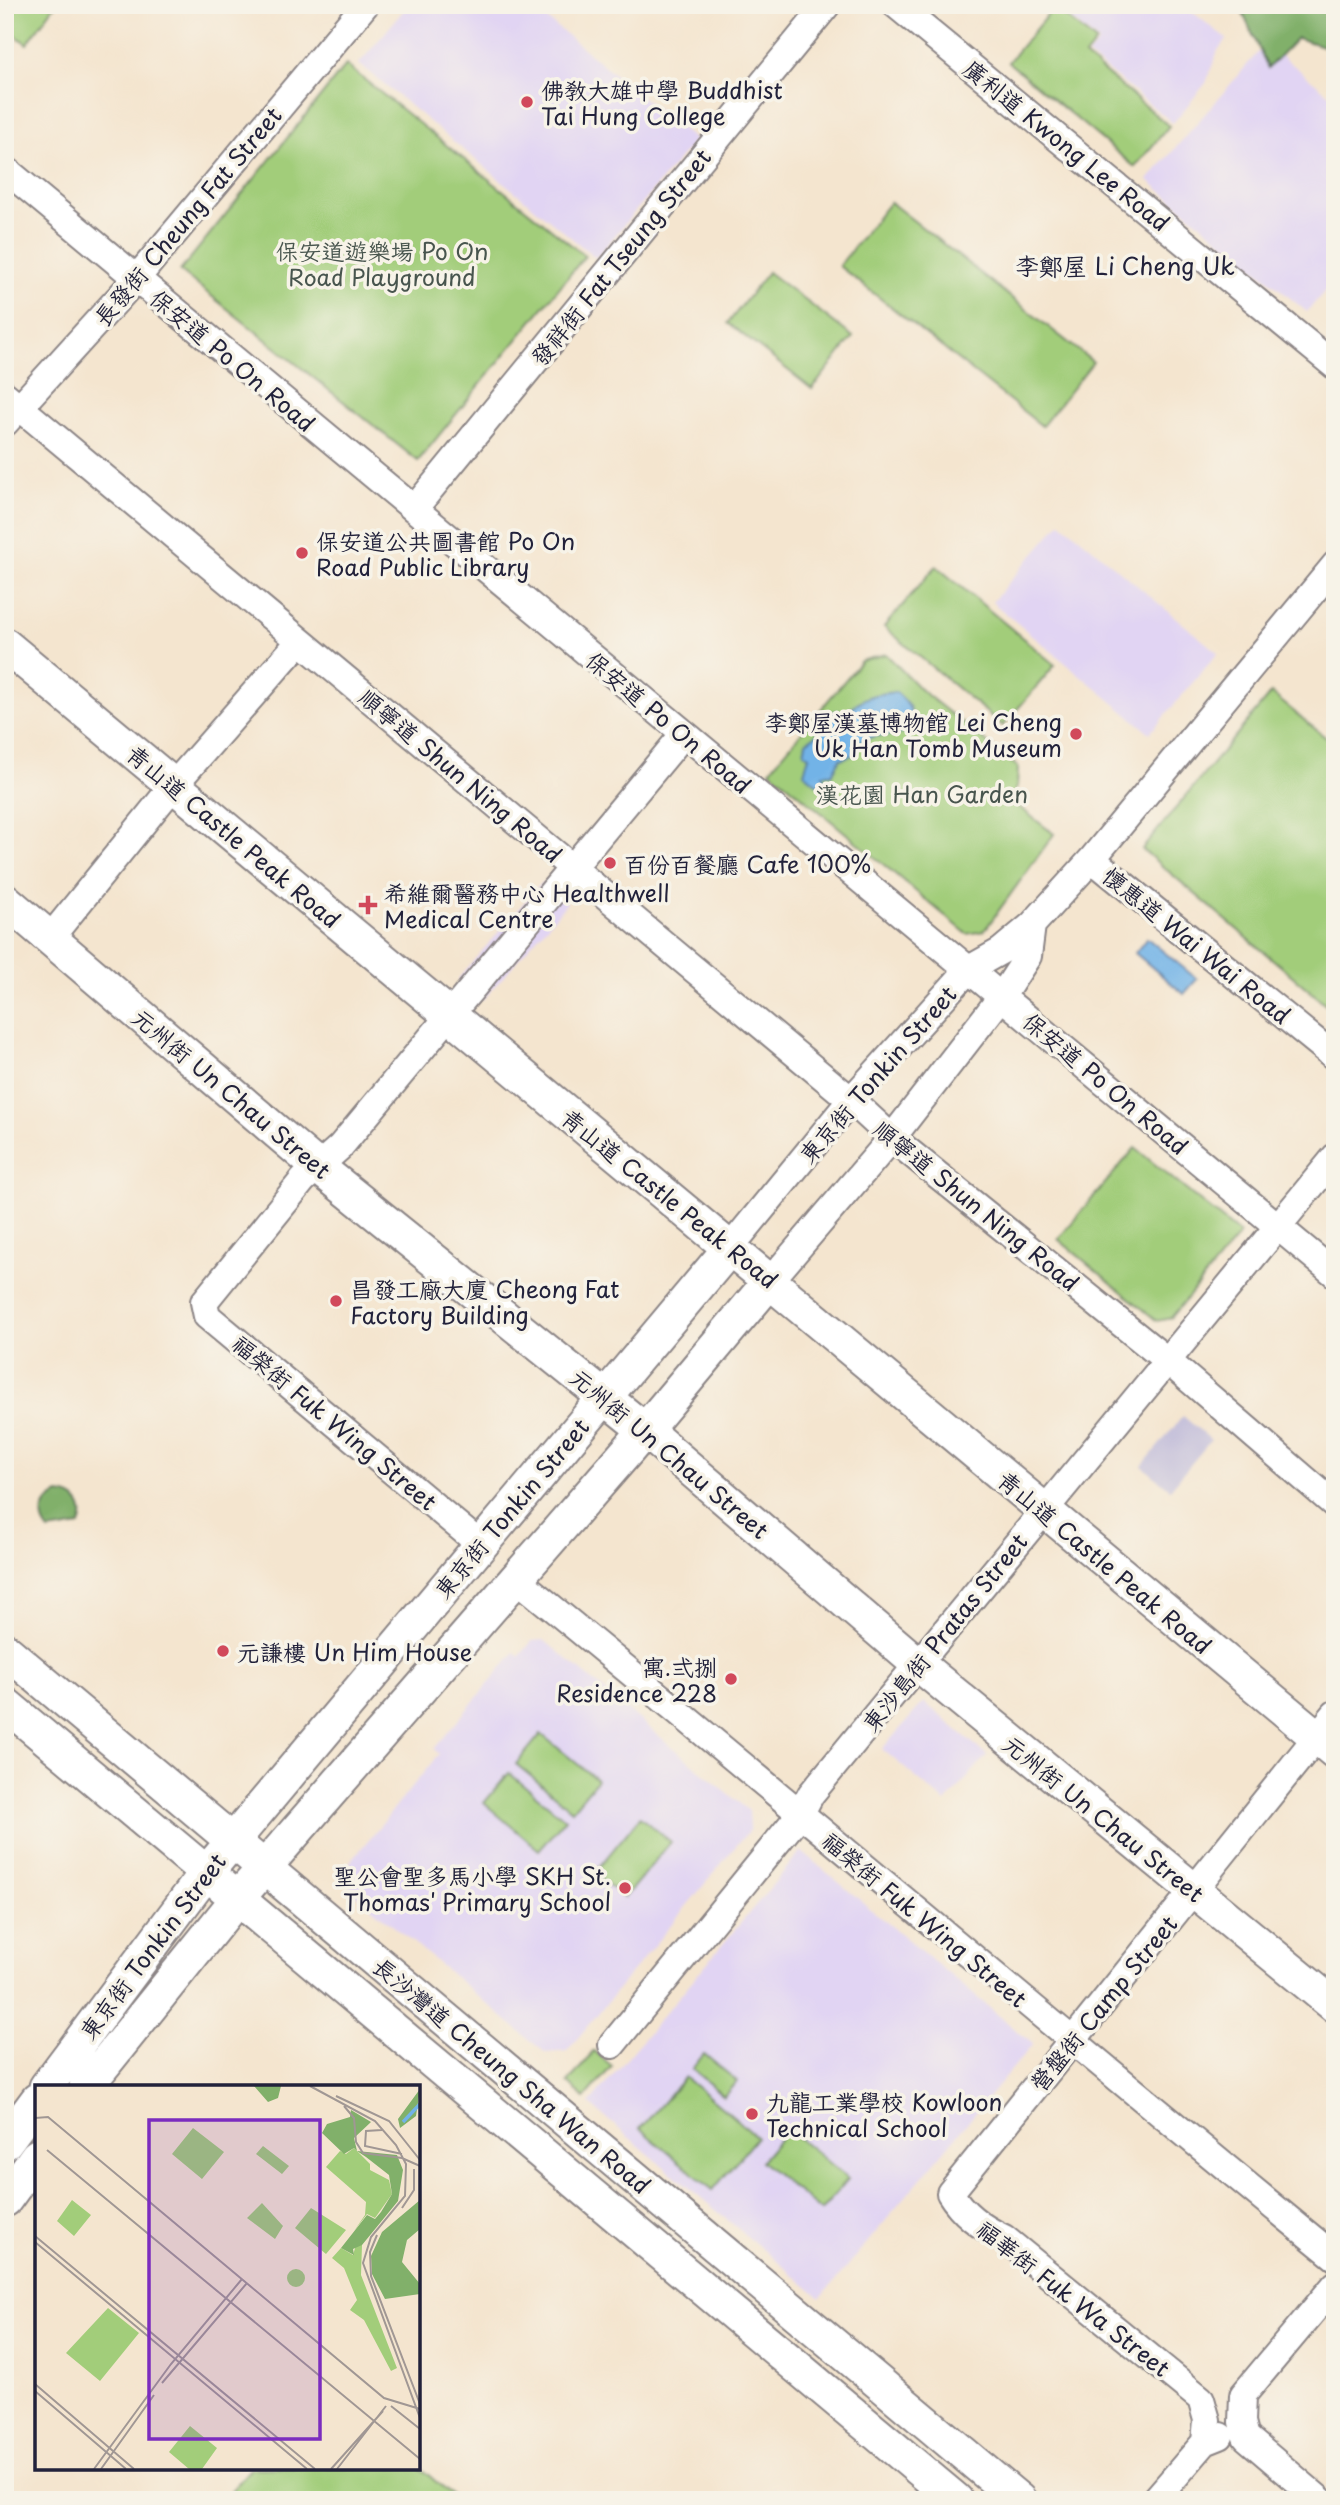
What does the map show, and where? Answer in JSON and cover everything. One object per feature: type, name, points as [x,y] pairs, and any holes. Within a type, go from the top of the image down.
[{"type":"main road","name":"青山道 Castle Peak Road","points":[[5,645],[1043,1511],[1328,1734]]},
{"type":"main road","name":"元州街 Un Chau Street","points":[[5,900],[318,1167],[645,1430],[918,1664],[1335,2006]]},
{"type":"main road","name":"東京街 Tonkin Street","points":[[47,2085],[233,1839],[729,1249]]},
{"type":"main road","name":"東京街 Tonkin Street","points":[[88,2085],[237,1899],[517,1579],[770,1281]]},
{"type":"main road","name":"長沙灣道 Cheung Sha Wan Road","points":[[5,1650],[1019,2500]]},
{"type":"main road","name":"長沙灣道 Cheung Sha Wan Road","points":[[5,1704],[956,2500]]},
{"type":"main road","points":[[5,2143],[35,2103]]},
{"type":"main road","points":[[5,2200],[35,2159]]},
{"type":"street","name":"長發街 Cheung Fat Street","points":[[10,409],[136,279],[365,5]]},
{"type":"street","name":"發祥街 Fat Tseung Street","points":[[414,509],[827,5]]},
{"type":"street","name":"廣利道 Kwong Lee Road","points":[[896,5],[1335,366]]},
{"type":"street","name":"保安道 Po On Road","points":[[5,169],[1335,1274]]},
{"type":"street","name":"順寧道 Shun Ning Road","points":[[10,409],[300,641],[892,1138],[1169,1362],[1335,1505]]},
{"type":"street","name":"東京街 Tonkin Street","points":[[729,1249],[850,1100],[969,969],[1001,951],[1032,925],[1092,859],[1335,565]]},
{"type":"street","points":[[50,938],[173,786],[300,641]]},
{"type":"street","points":[[318,1167],[340,1147],[683,735]]},
{"type":"street","name":"懷惠道 Wai Wai Road","points":[[1092,859],[1335,1057]]},
{"type":"street","name":"東京街 Tonkin Street","points":[[770,1281],[892,1138],[1002,996],[1028,956],[1032,925]]},
{"type":"street","name":"東沙島街 Pratas Street","points":[[612,2045],[801,1814],[811,1794],[1335,1157]]},
{"type":"street","name":"福榮街 Fuk Wing Street","points":[[318,1167],[303,1180],[208,1294],[203,1307],[207,1316],[481,1545]]},
{"type":"street","name":"福榮街 Fuk Wing Street","points":[[517,1579],[1071,2042],[1335,2257]]},
{"type":"street","name":"營盤街 Camp Street","points":[[950,2193],[1194,1891],[1328,1734]]},
{"type":"street","name":"福華街 Fuk Wa Street","points":[[950,2193],[958,2206],[987,2230],[1004,2238],[1320,2500]]},
{"type":"street","points":[[1155,2500],[1224,2421],[1335,2285]]},
{"type":"shaded area","name":"佛教大雄中學 Buddhist Tai Hung College","points":[[408,5],[530,5],[695,140],[596,258],[359,64]]},
{"type":"shaded area","points":[[1054,5],[1183,5],[1227,39],[1218,50],[1206,83],[1173,123],[1088,55],[1099,42]]},
{"type":"shaded area","points":[[1266,43],[1335,99],[1335,279],[1307,312],[1148,180]]},
{"type":"shaded area","points":[[1061,522],[1218,653],[1150,733],[992,602]]},
{"type":"shaded area","points":[[542,882],[567,903],[483,1000],[458,979]]},
{"type":"shaded area","points":[[1183,1416],[1211,1440],[1170,1489],[1142,1466]]},
{"type":"shaded area","points":[[544,1640],[749,1811],[750,1829],[567,2051],[546,2053],[349,1889],[346,1867],[439,1754],[434,1749],[515,1652],[519,1657],[532,1641]]},
{"type":"shaded area","points":[[924,1702],[987,1755],[946,1803],[882,1749]]},
{"type":"shaded area","points":[[801,1851],[1033,2044],[821,2298],[589,2104]]},
{"type":"green space","points":[[5,5],[55,5],[27,44],[5,27]]},
{"type":"green space","points":[[1239,5],[1317,5],[1335,14],[1335,50],[1297,38],[1268,68]]},
{"type":"green space","points":[[1054,7],[1096,42],[1085,56],[1169,126],[1135,167],[1008,62]]},
{"type":"green space","name":"保安道遊樂場 Po On Road Playground","points":[[346,65],[585,256],[418,461],[180,271]]},
{"type":"green space","points":[[890,202],[1093,362],[1042,426],[839,266]]},
{"type":"green space","points":[[768,272],[853,337],[812,389],[728,323]]},
{"type":"green space","points":[[936,566],[1055,665],[1003,726],[884,627]]},
{"type":"green space","name":"漢花園 Han Garden","points":[[886,654],[922,691],[1018,767],[1017,787],[1010,800],[1054,834],[984,931],[967,934],[770,770],[861,661]]},
{"type":"green space","points":[[1271,693],[1335,745],[1335,1012],[1142,849]]},
{"type":"green space","points":[[1135,1148],[1240,1234],[1171,1318],[1157,1321],[1058,1239]]},
{"type":"green space","points":[[59,1494],[71,1497],[79,1504],[82,1519],[80,1526],[49,1531],[43,1520],[43,1510],[53,1497]]},
{"type":"green space","points":[[541,1734],[597,1780],[572,1810],[516,1764]]},
{"type":"green space","points":[[509,1773],[565,1819],[539,1850],[484,1803]]},
{"type":"green space","points":[[640,1817],[671,1842],[624,1898],[594,1873]]},
{"type":"green space","points":[[594,2051],[612,2066],[585,2098],[568,2083]]},
{"type":"green space","points":[[704,2054],[737,2081],[724,2096],[692,2069]]},
{"type":"green space","points":[[685,2077],[757,2137],[713,2190],[640,2129]]},
{"type":"green space","points":[[788,2129],[848,2179],[821,2211],[761,2161]]},
{"type":"green space","points":[[420,2468],[457,2500],[223,2500],[249,2470],[420,2470]]},
{"type":"water","points":[[896,692],[906,701],[911,714],[905,732],[871,737],[859,742],[853,755],[840,759],[832,774],[823,774],[826,781],[821,787],[804,773],[809,756],[804,753],[806,742],[817,734],[825,715],[836,711],[847,712],[869,697]]},
{"type":"water","points":[[1147,938],[1197,979],[1184,994],[1135,953]]},
{"type":"place","name":"佛教大雄中學 Buddhist Tai Hung College","points":[[527,102]]},
{"type":"place","name":"保安道公共圖書館 Po On Road Public Library","points":[[302,553]]},
{"type":"place","name":"李鄭屋漢墓博物館 Lei Cheng Uk Han Tomb Museum","points":[[1076,734]]},
{"type":"place","name":"百份百餐廳 Cafe 100%","points":[[610,863]]},
{"type":"place","name":"希維爾醫務中心 Healthwell Medical Centre","points":[[368,905]]},
{"type":"place","name":"昌發工廠大廈 Cheong Fat Factory Building","points":[[336,1301]]},
{"type":"place","name":"元謙樓 Un Him House","points":[[223,1651]]},
{"type":"place","name":"寓.弍捌 Residence 228","points":[[731,1679]]},
{"type":"place","name":"聖公會聖多馬小學 SKH St. Thomas' Primary School","points":[[625,1888]]},
{"type":"place","name":"九龍工業學校 Kowloon Technical School","points":[[752,2114]]},
{"type":"district","name":"李鄭屋 Li Cheng Uk","points":[[1125,265]]}]
